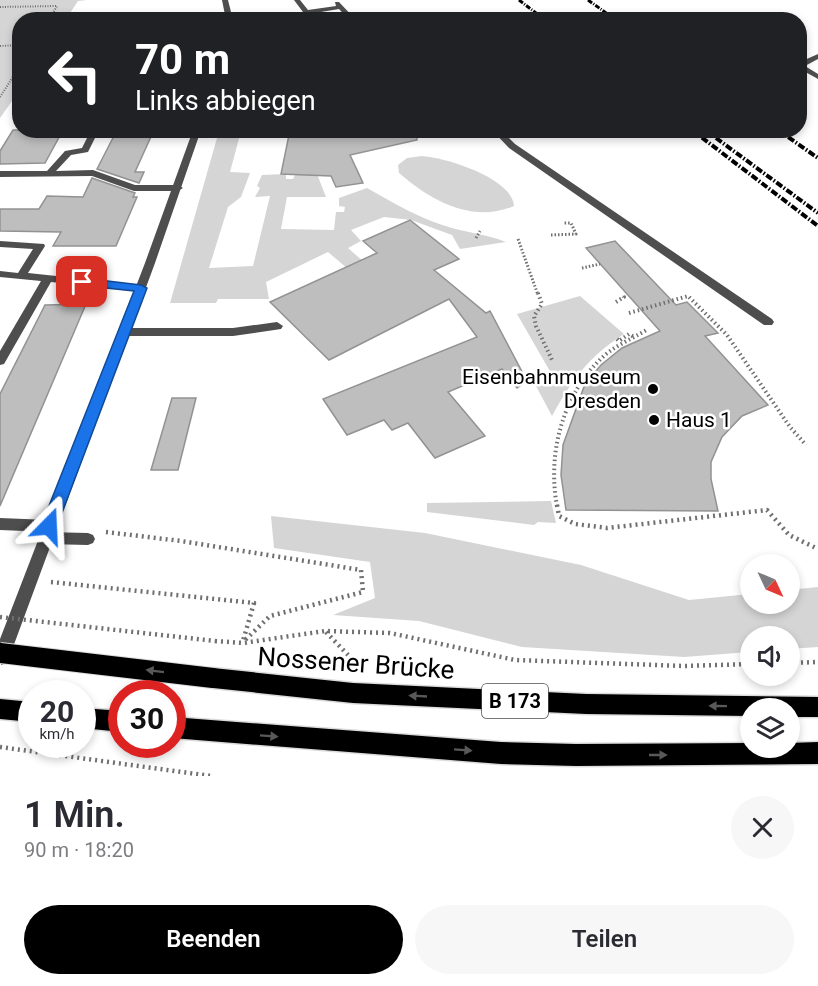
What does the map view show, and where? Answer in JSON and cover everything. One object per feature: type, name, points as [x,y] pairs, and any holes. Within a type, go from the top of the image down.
[{"type":"main road","name":"Nossener Brücke","points":[[0,653],[376,694],[586,704],[818,707]]},
{"type":"main road","points":[[0,709],[18,711]]},
{"type":"main road","points":[[186,728],[555,755],[818,753]]},
{"type":"street","points":[[335,0],[346,12]]},
{"type":"street","points":[[321,12],[341,7]]},
{"type":"street","points":[[50,174],[68,153],[85,150],[91,138]]},
{"type":"street","points":[[0,661],[29,579],[125,332],[194,138]]},
{"type":"street","points":[[504,138],[512,146],[768,322]]},
{"type":"street","points":[[0,174],[93,173],[134,188],[178,188]]},
{"type":"street","points":[[0,244],[39,246],[21,276]]},
{"type":"street","points":[[0,274],[141,288]]},
{"type":"street","points":[[0,361],[48,279]]},
{"type":"street","points":[[125,332],[233,332],[277,326]]},
{"type":"street","points":[[0,524],[88,539]]},
{"type":"path","points":[[0,8],[57,6],[54,12]]},
{"type":"path","points":[[0,97],[12,78]]},
{"type":"path","points":[[0,83],[9,83]]},
{"type":"path","points":[[550,235],[576,234],[571,223],[564,223]]},
{"type":"path","points":[[476,238],[480,231]]},
{"type":"path","points":[[518,239],[530,276],[542,299],[542,304],[534,316],[536,326],[553,362]]},
{"type":"path","points":[[582,268],[600,264]]},
{"type":"path","points":[[616,302],[624,297],[621,294]]},
{"type":"path","points":[[629,313],[688,296],[727,334],[790,427],[806,445]]},
{"type":"path","points":[[648,330],[619,344],[581,382],[567,413],[557,444],[554,475],[559,516],[575,524],[607,528],[767,510],[789,536],[804,546],[818,549]]},
{"type":"path","points":[[617,339],[629,334],[634,337]]},
{"type":"path","points":[[104,532],[181,541],[361,570],[363,592],[270,616],[243,643]]},
{"type":"path","points":[[29,579],[254,603],[243,643]]},
{"type":"path","points":[[0,617],[243,643],[325,631],[390,633],[515,660],[684,666],[740,664]]},
{"type":"path","points":[[325,631],[348,655]]},
{"type":"path","points":[[800,663],[818,662]]},
{"type":"path","points":[[0,747],[210,776]]},
{"type":"shaded area","points":[[0,0],[87,0],[78,1],[71,12],[12,12],[12,101],[0,118]]},
{"type":"shaded area","points":[[217,138],[239,138],[230,172],[250,173],[241,197],[228,207],[209,268],[253,266],[270,196],[255,197],[260,188],[257,186],[262,175],[286,174],[286,179],[293,179],[295,175],[317,174],[326,197],[287,197],[281,229],[334,230],[336,212],[344,212],[345,207],[339,206],[339,198],[367,188],[408,211],[430,220],[506,242],[460,249],[452,235],[411,220],[384,217],[351,230],[361,241],[348,248],[416,308],[402,315],[328,252],[266,282],[269,299],[218,299],[216,303],[170,303]]},
{"type":"shaded area","points":[[422,156],[462,165],[491,178],[510,196],[514,206],[498,211],[467,211],[438,200],[399,173],[398,165],[407,158]]},
{"type":"shaded area","points":[[580,296],[624,334],[600,351],[582,370],[552,416],[536,386],[555,380],[517,314]]},
{"type":"shaded area","points":[[551,501],[556,523],[538,522],[534,525],[427,512],[427,503]]},
{"type":"shaded area","points":[[271,516],[425,533],[581,565],[689,600],[740,595],[740,614],[800,614],[800,589],[818,587],[818,647],[800,648],[800,626],[740,626],[740,653],[684,657],[522,647],[419,621],[333,615],[375,598],[370,562],[274,548]]},
{"type":"building","points":[[12,132],[12,138],[59,138],[45,163],[0,164],[0,151]]},
{"type":"building","points":[[113,138],[150,138],[135,172],[144,172],[139,183],[97,169]]},
{"type":"building","points":[[288,138],[417,138],[417,140],[350,155],[363,183],[336,187],[331,176],[281,174]]},
{"type":"building","points":[[92,178],[135,193],[133,197],[137,197],[116,246],[53,246],[61,232],[0,231],[0,209],[39,209],[47,196],[83,197]]},
{"type":"building","points":[[410,220],[459,259],[434,270],[486,313],[490,311],[527,381],[517,388],[502,369],[448,392],[485,436],[435,458],[408,423],[392,430],[384,420],[347,435],[323,399],[477,337],[449,299],[329,360],[270,302],[377,253],[363,241]]},
{"type":"building","name":"Haus 1","points":[[615,241],[676,305],[687,302],[718,333],[705,336],[768,405],[742,416],[722,437],[711,462],[711,479],[718,511],[566,510],[561,475],[563,445],[585,384],[601,365],[622,348],[660,331],[586,248]]},
{"type":"building","points":[[86,304],[0,506],[0,394],[45,305]]},
{"type":"building","points":[[172,398],[196,398],[178,470],[151,470]]},
{"type":"railway","points":[[519,0],[535,12]]},
{"type":"railway","points":[[588,0],[605,12]]},
{"type":"railway","points":[[702,138],[818,226]]},
{"type":"railway","points":[[716,138],[818,213]]},
{"type":"railway","points":[[789,138],[818,158]]},
{"type":"place","name":"Eisenbahnmuseum Dresden","points":[[653,389]]},
{"type":"place","name":"Haus 1","points":[[654,420]]},
{"type":"route","points":[[49,526],[141,288],[82,282]]}]
